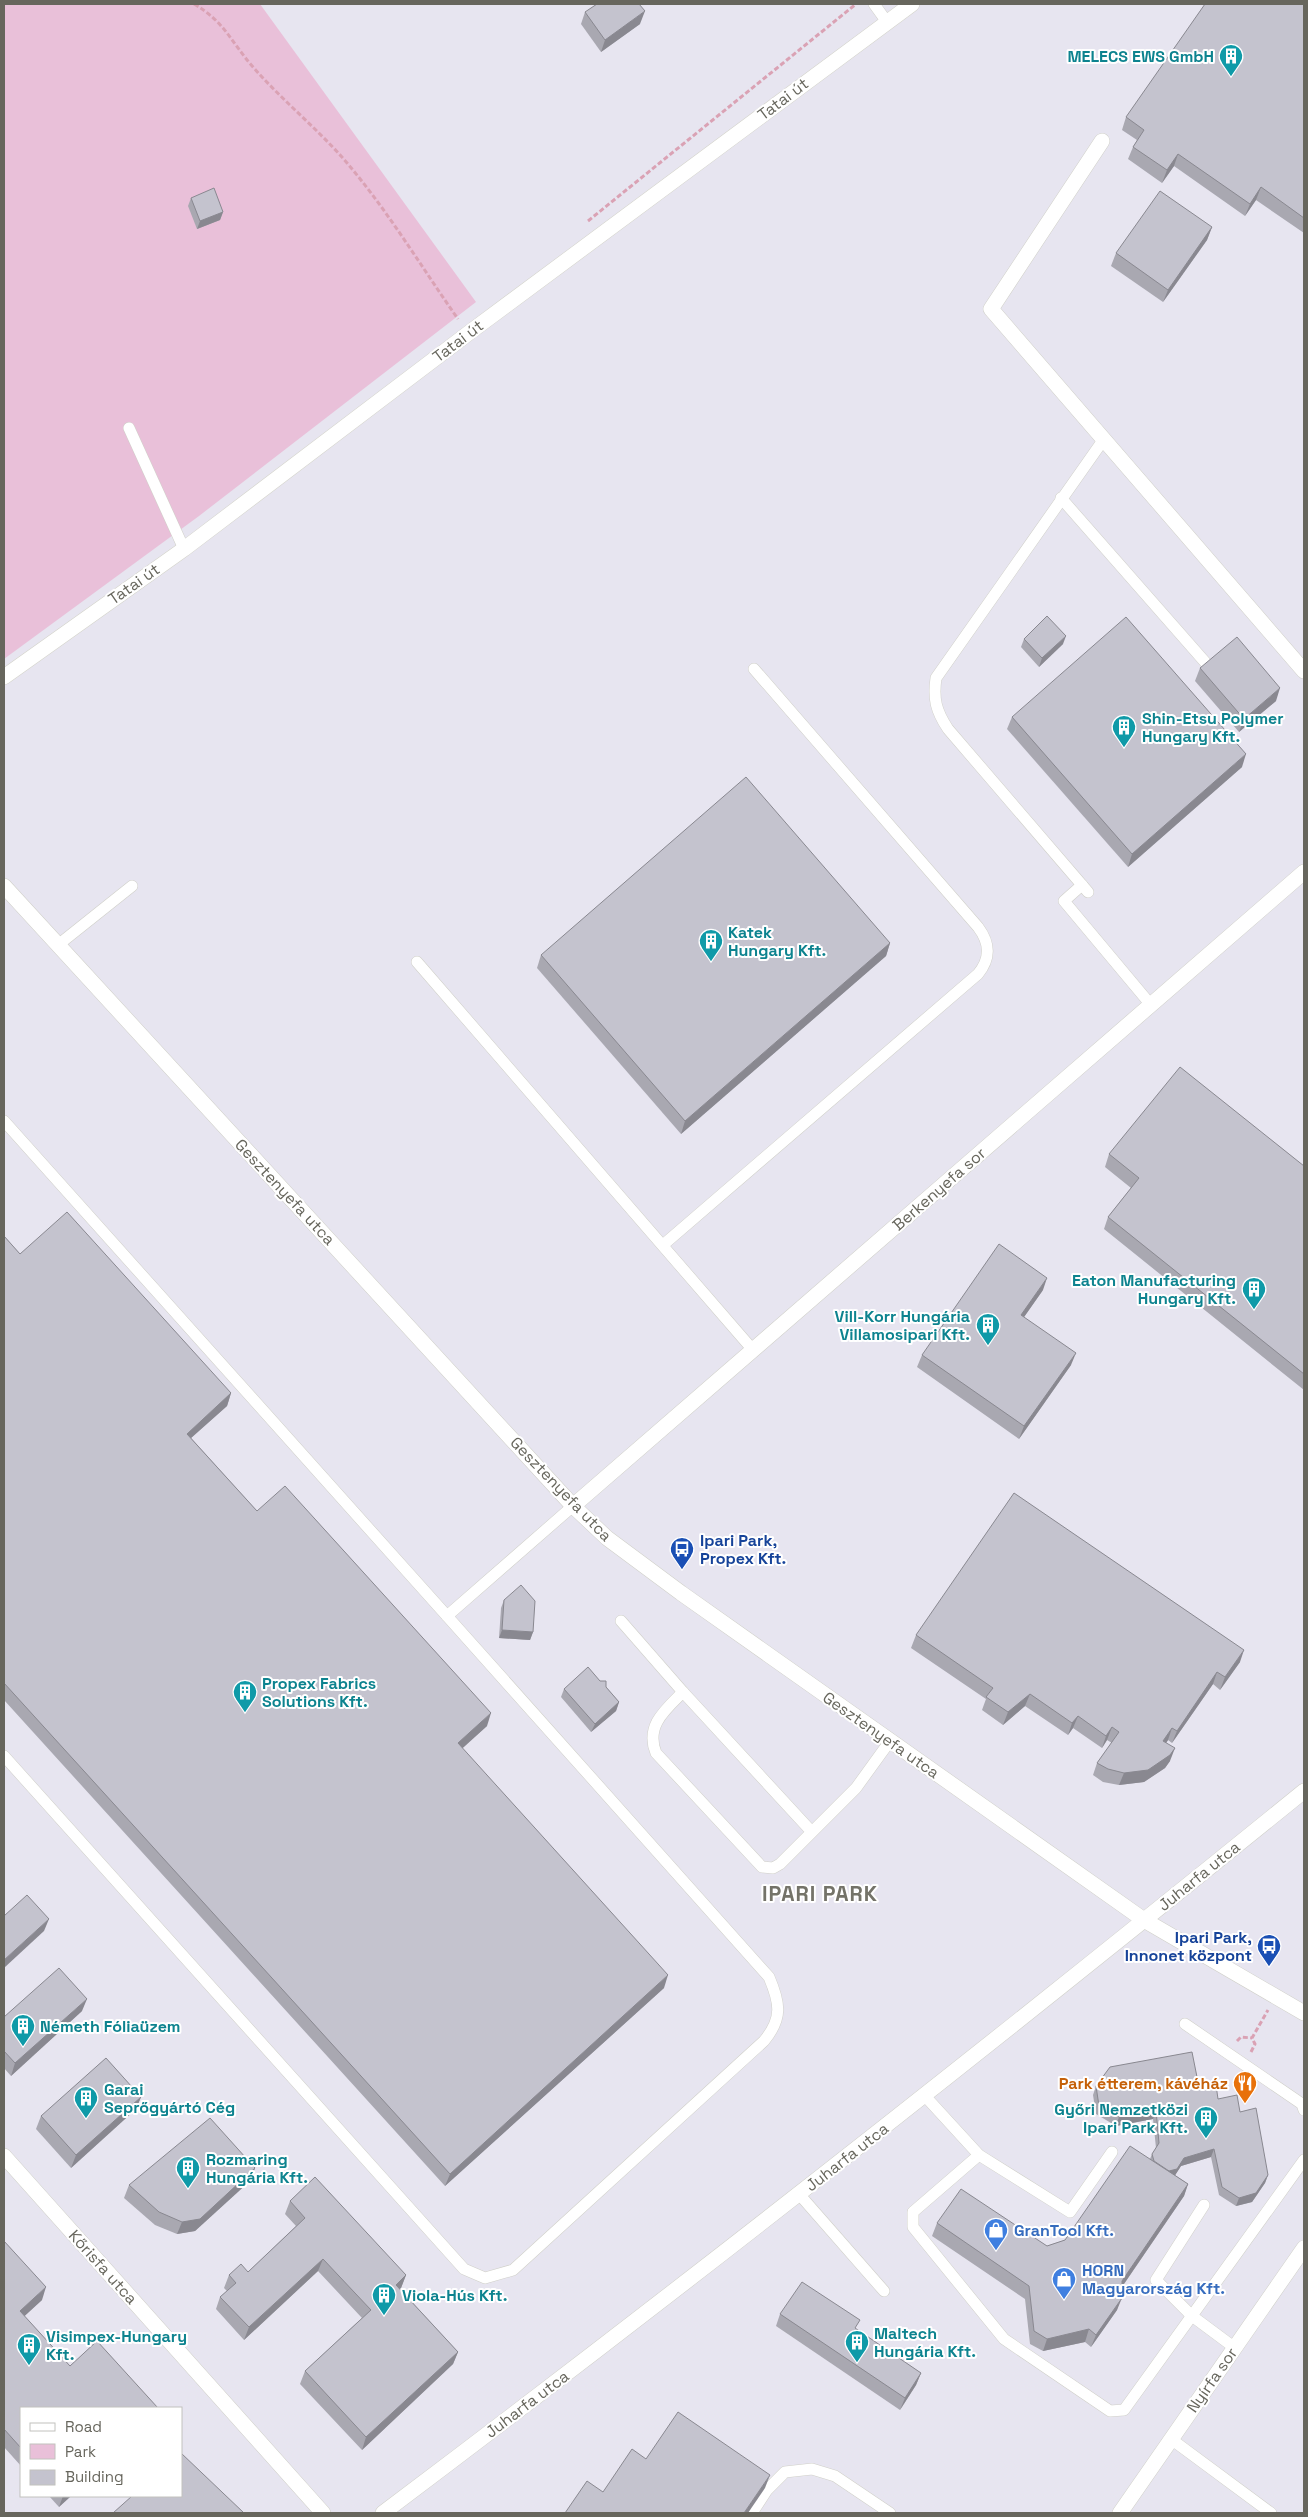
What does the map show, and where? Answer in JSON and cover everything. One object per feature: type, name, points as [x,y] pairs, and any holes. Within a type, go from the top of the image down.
[{"type":"street","name":"Tatai út","points":[[4,677],[184,549],[470,332],[912,4]]},
{"type":"street","points":[[1102,141],[991,309],[1304,671]]},
{"type":"street","name":"Berkenyefa sor","points":[[573,1506],[1304,872]]},
{"type":"street","name":"Gesztenyefa utca","points":[[4,886],[573,1506],[622,1549],[890,1742],[1144,1920],[1304,2013]]},
{"type":"street","name":"Juharfa utca","points":[[383,2513],[925,2096],[1304,1791]]},
{"type":"street","name":"Kőrisfa utca","points":[[4,2156],[323,2513]]},
{"type":"street","name":"Nyírfa sor","points":[[1120,2513],[1304,2248]]},
{"type":"lane","points":[[874,4],[887,22]]},
{"type":"lane","points":[[129,428],[184,549]]},
{"type":"lane","points":[[1104,438],[936,678],[934,702],[937,712],[948,729],[1085,888],[1064,901],[1151,1005]]},
{"type":"lane","points":[[1061,498],[1205,662]]},
{"type":"lane","points":[[663,1245],[978,974],[988,957],[986,937],[978,927],[754,669]]},
{"type":"lane","points":[[58,945],[132,886]]},
{"type":"lane","points":[[416,962],[753,1350]]},
{"type":"lane","points":[[4,1121],[769,1977],[778,1997],[778,2015],[774,2028],[764,2040],[512,2270],[485,2278],[464,2269],[4,1756]]},
{"type":"lane","points":[[448,1616],[573,1506]]},
{"type":"lane","points":[[621,1621],[683,1692],[812,1831]]},
{"type":"lane","points":[[683,1692],[663,1712],[653,1727],[653,1744],[656,1753],[762,1866],[772,1868],[780,1864],[856,1788],[890,1742]]},
{"type":"lane","points":[[1185,2024],[1302,2104],[1304,2110]]},
{"type":"lane","points":[[925,2096],[979,2155],[1070,2212],[1112,2152]]},
{"type":"lane","points":[[979,2155],[913,2212],[913,2227],[1004,2339],[1110,2411],[1124,2410],[1304,2160]]},
{"type":"lane","points":[[799,2194],[884,2291]]},
{"type":"lane","points":[[1204,2206],[1156,2280],[1192,2316],[1235,2348]]},
{"type":"lane","points":[[1172,2439],[1271,2513]]},
{"type":"lane","points":[[752,2513],[767,2490],[785,2472],[812,2469],[835,2476],[890,2513]]},
{"type":"path","points":[[194,4],[209,12],[234,39],[252,66],[341,156],[386,214],[460,322],[470,332]]},
{"type":"path","points":[[1252,2038],[1276,1996]]},
{"type":"path","points":[[1238,2050],[1236,2042],[1241,2037],[1252,2038]]},
{"type":"path","points":[[1246,2054],[1253,2051],[1255,2044],[1252,2038]]},
{"type":"green space","points":[[4,4],[260,4],[476,302],[199,516],[4,659]]},
{"type":"building","points":[[597,4],[639,4],[645,11],[605,40],[585,12]]},
{"type":"building","name":"MELECS EWS GmbH","points":[[1205,4],[1304,4],[1304,218],[1261,187],[1250,204],[1178,154],[1167,170],[1133,147],[1144,130],[1126,117]]},
{"type":"building","points":[[214,188],[223,212],[200,221],[191,198]]},
{"type":"building","points":[[1160,191],[1212,227],[1168,290],[1116,253]]},
{"type":"building","points":[[1047,616],[1066,636],[1042,658],[1024,639]]},
{"type":"building","name":"Shin-Etsu Polymer Hungary Kft.","points":[[1126,617],[1246,754],[1132,854],[1012,717]]},
{"type":"building","points":[[1237,637],[1280,688],[1244,719],[1200,668]]},
{"type":"building","name":"Katek Hungary Kft.","points":[[746,777],[890,943],[685,1121],[541,955]]},
{"type":"building","name":"Eaton Manufacturing Hungary Kft.","points":[[1180,1067],[1304,1166],[1304,1374],[1108,1217],[1139,1178],[1109,1154]]},
{"type":"building","name":"Propex Fabrics Solutions Kft.","points":[[67,1212],[231,1393],[187,1434],[257,1511],[285,1486],[491,1713],[458,1743],[668,1975],[450,2174],[4,1683],[4,1236],[20,1254]]},
{"type":"building","name":"Vill-Korr Hungária Villamosipari Kft.","points":[[999,1244],[1047,1278],[1021,1315],[1076,1353],[1024,1426],[922,1355]]},
{"type":"building","points":[[1014,1493],[1244,1650],[1225,1677],[1217,1672],[1177,1731],[1172,1728],[1163,1741],[1175,1748],[1170,1755],[1148,1770],[1124,1773],[1108,1769],[1097,1763],[1119,1732],[1112,1727],[1106,1736],[1078,1716],[1072,1723],[1030,1694],[1008,1712],[986,1697],[993,1688],[916,1635]]},
{"type":"building","points":[[521,1585],[535,1601],[533,1632],[502,1630],[504,1600]]},
{"type":"building","points":[[588,1667],[600,1681],[606,1681],[606,1687],[619,1702],[595,1724],[564,1689]]},
{"type":"building","points":[[27,1895],[49,1919],[4,1960],[4,1916]]},
{"type":"building","name":"Németh Fóliaüzem","points":[[59,1968],[87,1999],[15,2063],[4,2051],[4,2017]]},
{"type":"building","name":"Győri Nemzetközi Ipari Park Kft.","points":[[1192,2052],[1199,2087],[1216,2085],[1218,2099],[1237,2095],[1240,2112],[1256,2108],[1268,2175],[1256,2193],[1239,2198],[1222,2187],[1214,2149],[1184,2158],[1177,2169],[1169,2171],[1154,2161],[1152,2154],[1159,2143],[1156,2110],[1119,2117],[1099,2106],[1096,2086],[1110,2067]]},
{"type":"building","name":"Garai Seprőgyártó Cég","points":[[106,2058],[141,2097],[76,2155],[41,2116]]},
{"type":"building","name":"Rozmaring Hungária Kft.","points":[[210,2118],[255,2168],[200,2219],[182,2222],[159,2212],[129,2185]]},
{"type":"building","points":[[1130,2146],[1188,2184],[1122,2281],[1122,2298],[1096,2335],[1089,2329],[1047,2339],[1034,2331],[1029,2286],[937,2223],[961,2189],[1047,2246],[1065,2240]]},
{"type":"building","name":"Viola-Hús Kft.","points":[[315,2177],[406,2275],[396,2285],[458,2352],[366,2437],[305,2371],[371,2310],[323,2259],[249,2327],[220,2297],[236,2283],[229,2275],[241,2264],[248,2272],[305,2218],[290,2201]]},
{"type":"building","name":"Visimpex-Hungary Kft.","points":[[4,2241],[46,2287],[20,2311],[70,2366],[97,2341],[157,2407],[20,2407],[20,2447],[4,2429]]},
{"type":"building","name":"Maltech Hungária Kft.","points":[[802,2282],[860,2320],[855,2328],[921,2373],[905,2398],[780,2314]]},
{"type":"building","points":[[678,2412],[770,2475],[744,2513],[565,2513],[587,2481],[603,2492],[632,2449],[646,2459]]},
{"type":"building","points":[[182,2454],[244,2513],[113,2513],[131,2497],[182,2497]]},
{"type":"place","name":"MELECS EWS GmbH","points":[[1231,77]]},
{"type":"place","name":"Shin-Etsu Polymer Hungary Kft.","points":[[1124,748]]},
{"type":"place","name":"Katek Hungary Kft.","points":[[711,962]]},
{"type":"place","name":"Eaton Manufacturing Hungary Kft.","points":[[1254,1310]]},
{"type":"place","name":"Vill-Korr Hungária Villamosipari Kft.","points":[[988,1346]]},
{"type":"place","name":"Ipari Park, Propex Kft.","points":[[682,1570]]},
{"type":"place","name":"Propex Fabrics Solutions Kft.","points":[[245,1713]]},
{"type":"place","name":"Ipari Park, Innonet központ","points":[[1269,1967]]},
{"type":"place","name":"Németh Fóliaüzem","points":[[23,2047]]},
{"type":"place","name":"Park étterem, kávéház","points":[[1245,2104]]},
{"type":"place","name":"Garai Seprőgyártó Cég","points":[[86,2119]]},
{"type":"place","name":"Győri Nemzetközi Ipari Park Kft.","points":[[1206,2139]]},
{"type":"place","name":"Rozmaring Hungária Kft.","points":[[188,2189]]},
{"type":"place","name":"GranTool Kft.","points":[[996,2251]]},
{"type":"place","name":"HORN Magyarország Kft.","points":[[1064,2300]]},
{"type":"place","name":"Viola-Hús Kft.","points":[[384,2316]]},
{"type":"place","name":"Maltech Hungária Kft.","points":[[857,2363]]},
{"type":"place","name":"Visimpex-Hungary Kft.","points":[[29,2366]]},
{"type":"district","name":"IPARI PARK","points":[[820,1893]]}]
